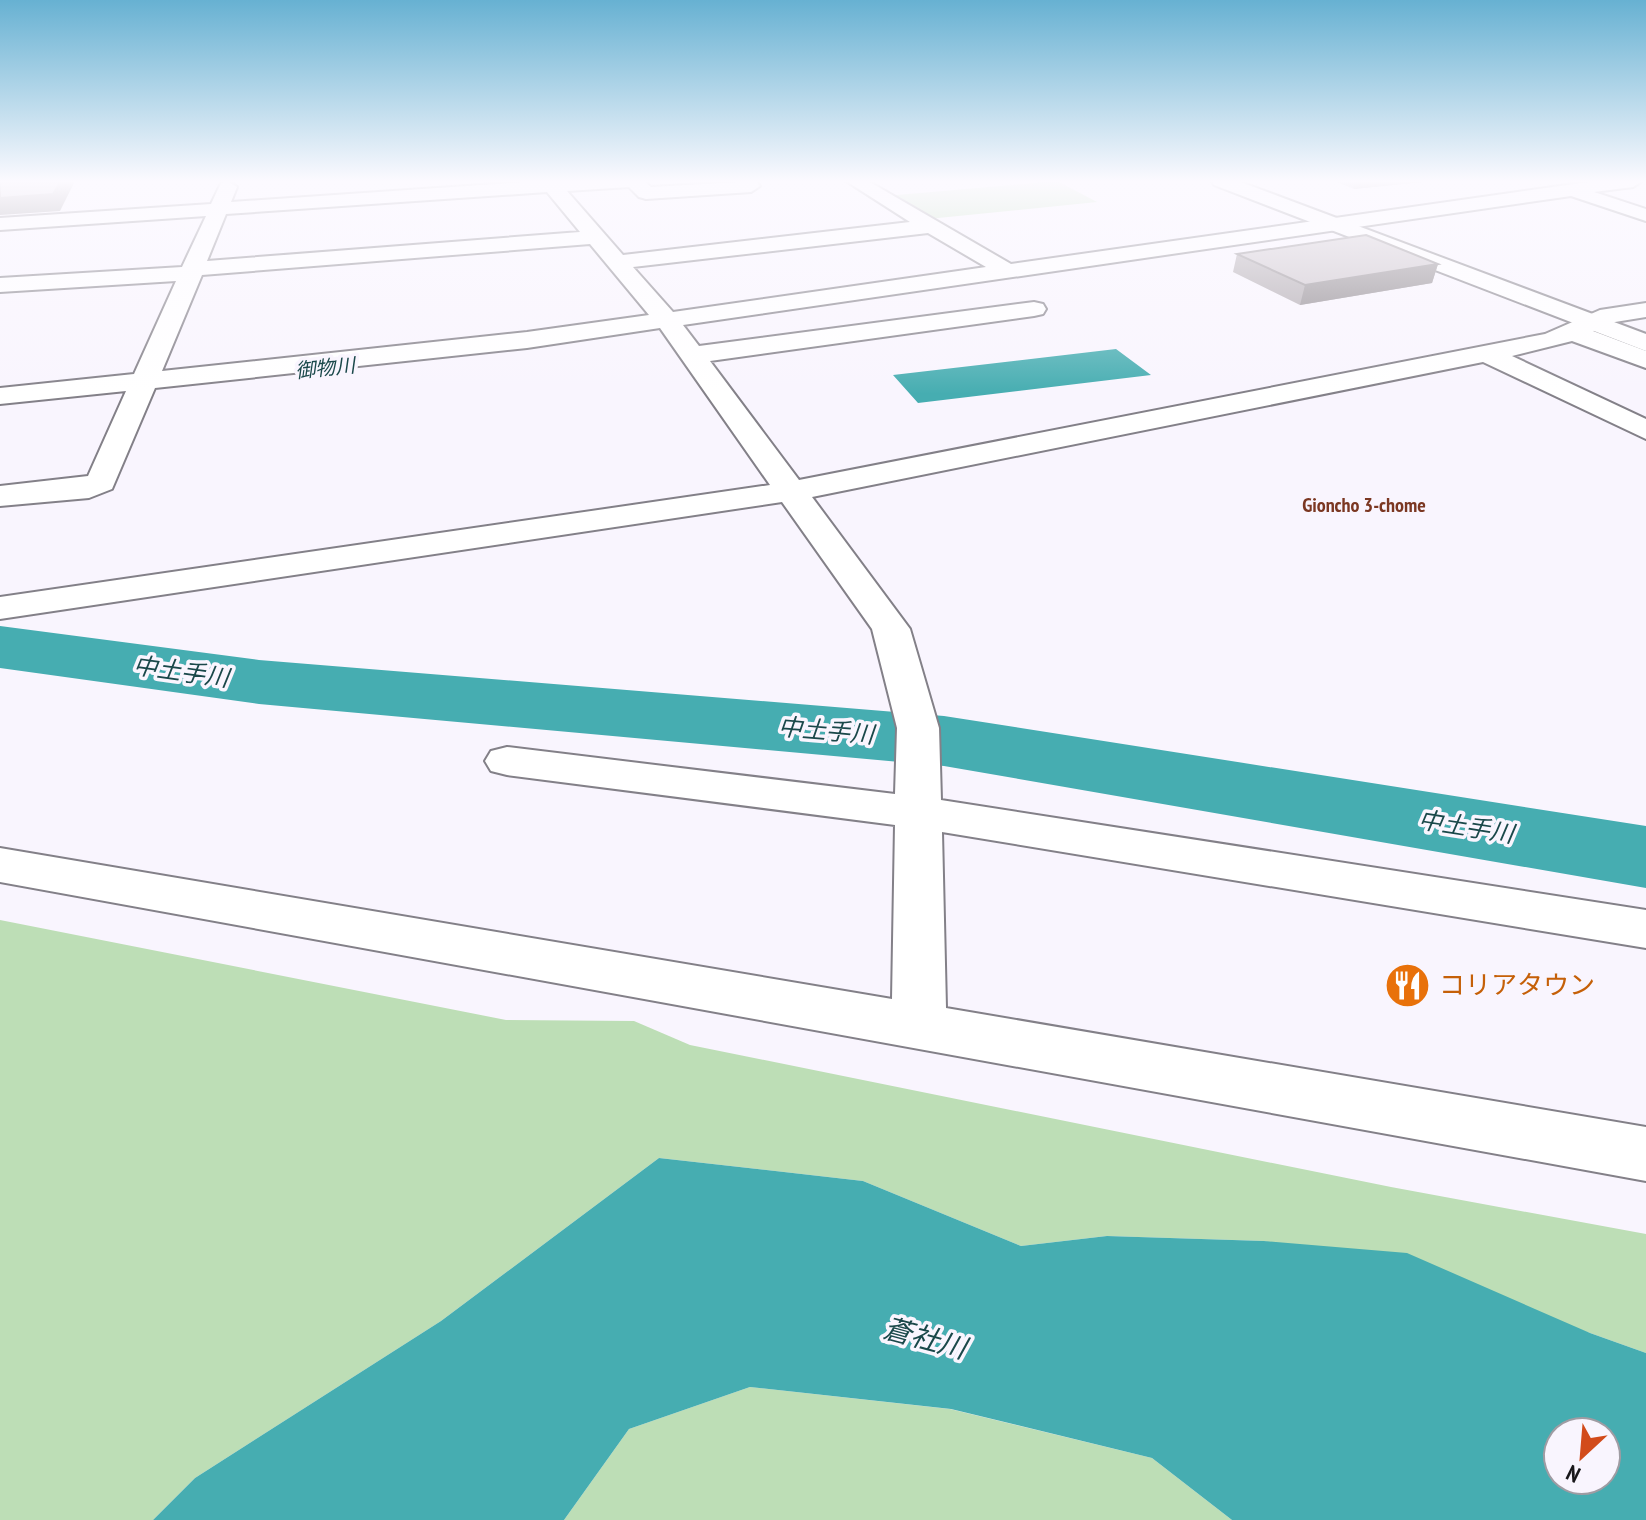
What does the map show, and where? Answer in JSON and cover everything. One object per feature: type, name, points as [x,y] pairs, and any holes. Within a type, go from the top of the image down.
[{"type":"street","points":[[0,496],[89,488],[101,482],[201,252]]},
{"type":"street","points":[[0,285],[418,252]]},
{"type":"street","points":[[608,252],[693,355],[891,629],[918,728],[919,1026]]},
{"type":"street","points":[[617,262],[705,252]]},
{"type":"street","points":[[975,252],[1006,270]]},
{"type":"street","points":[[0,396],[527,340],[1134,252]]},
{"type":"street","points":[[1406,252],[1646,343]]},
{"type":"street","points":[[1429,252],[1592,323],[1646,360]]},
{"type":"street","points":[[693,355],[1034,309]]},
{"type":"street","points":[[0,608],[793,491],[1552,340],[1592,323],[1646,310]]},
{"type":"street","points":[[1592,323],[1646,329]]},
{"type":"street","points":[[1486,353],[1646,430]]},
{"type":"street","points":[[507,761],[918,811],[1646,929]]},
{"type":"street","points":[[0,865],[1646,1154]]},
{"type":"green space","points":[[0,920],[506,1020],[634,1021],[690,1045],[1391,1187],[1646,1234],[1646,1353],[1590,1333],[1264,1241],[1107,1236],[1021,1246],[863,1181],[659,1158],[441,1321],[195,1478],[153,1520],[0,1520]]},
{"type":"green space","points":[[750,1387],[950,1409],[1152,1458],[1232,1520],[564,1520],[629,1429]]},
{"type":"water","points":[[1116,349],[1151,375],[918,403],[893,375]]},
{"type":"water","name":"蒼社川","points":[[659,1158],[863,1181],[1021,1246],[1107,1236],[1264,1241],[1407,1253],[1590,1333],[1646,1353],[1646,1520],[1232,1520],[1152,1458],[951,1409],[750,1387],[629,1429],[564,1520],[153,1520],[195,1478],[441,1321]]},
{"type":"building","points":[[1408,252],[1438,264],[1305,285],[1237,254]]},
{"type":"waterway","name":"中土手川","points":[[0,647],[259,682],[944,741],[1646,857]]},
{"type":"place","name":"コリアタウン","points":[[1408,985]]},
{"type":"district","name":"Gioncho 3-chome","points":[[1364,505]]},
{"type":"water label","name":"御物川","points":[[325,368]]}]
